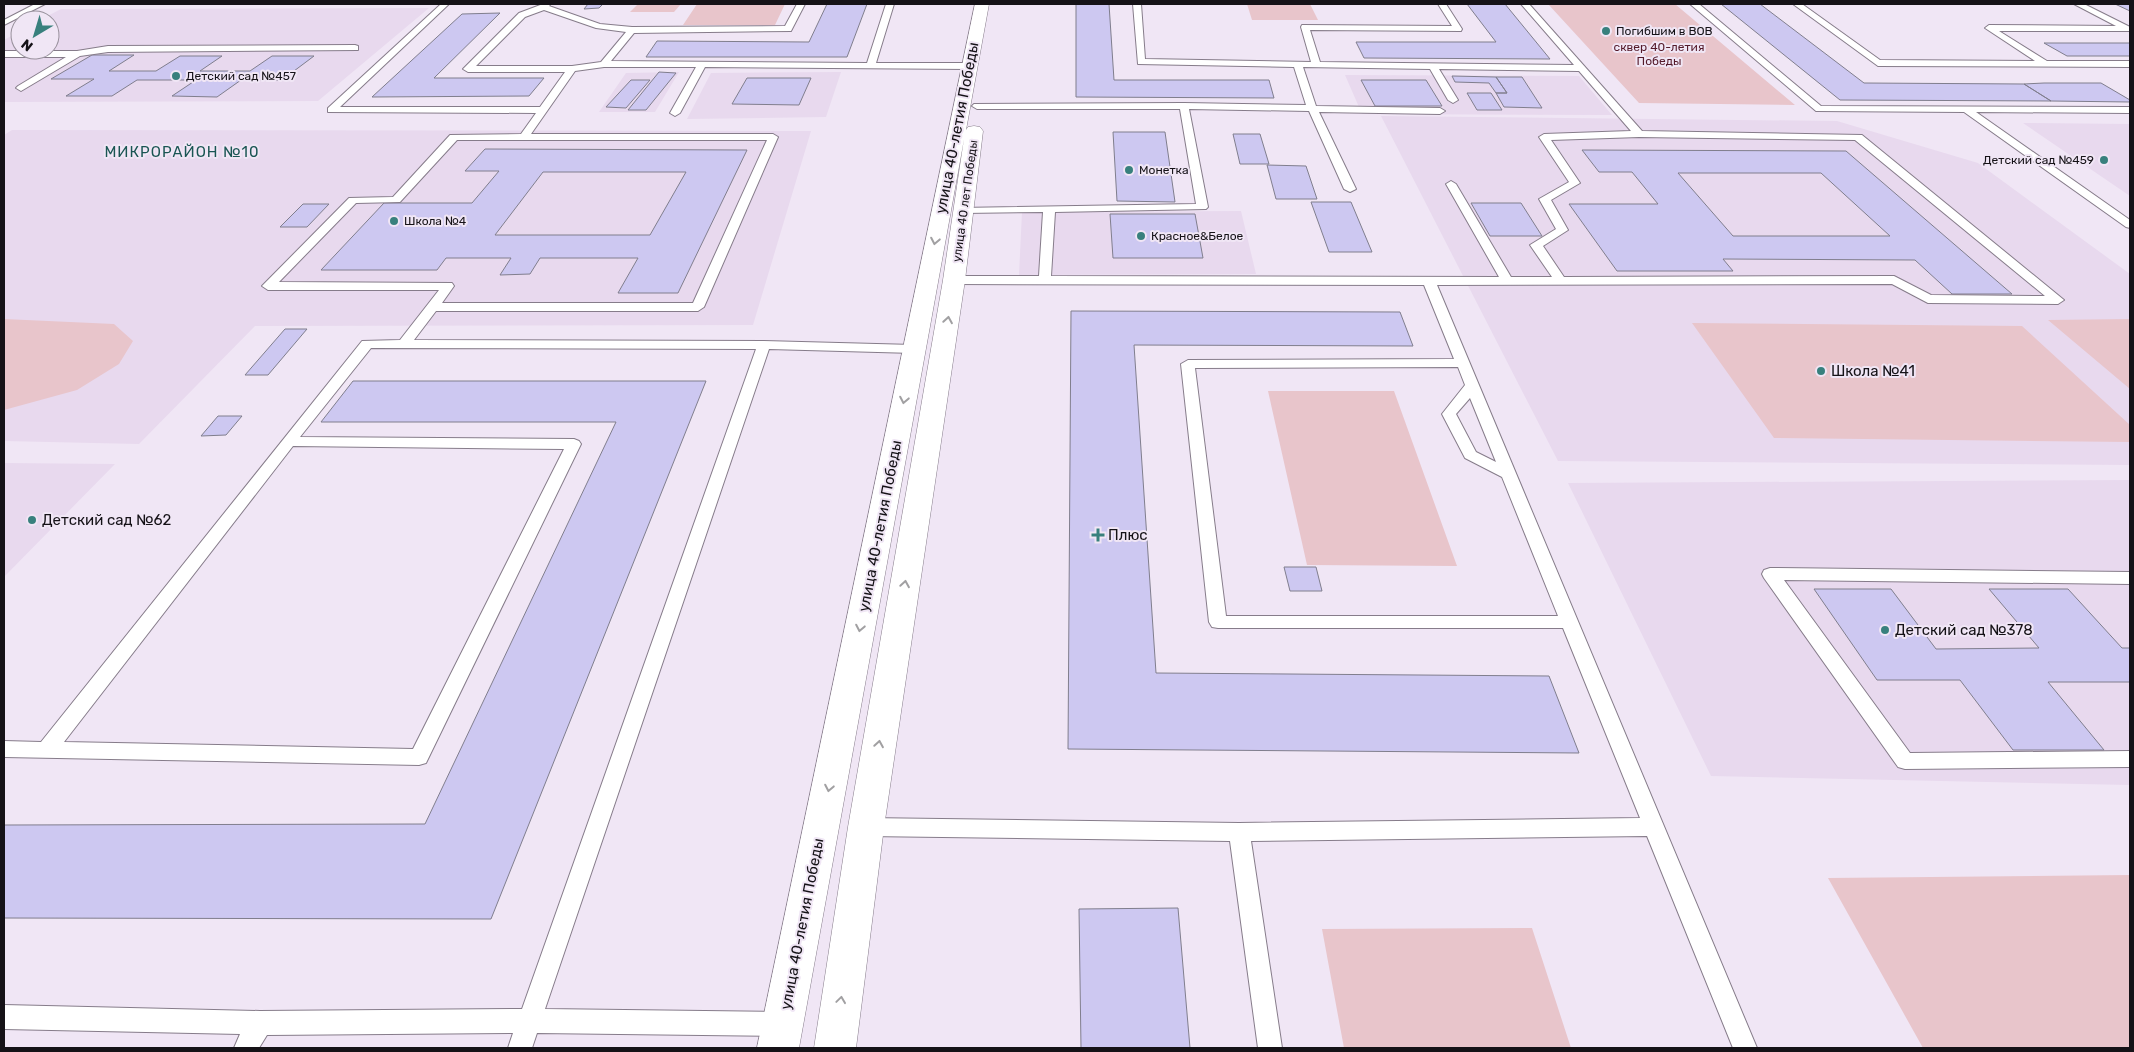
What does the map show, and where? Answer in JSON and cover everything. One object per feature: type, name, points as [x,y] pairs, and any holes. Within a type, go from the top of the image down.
[{"type":"street","name":"улица 40-летия Победы","points":[[780,1036],[914,349],[969,105],[970,66],[982,4]]},
{"type":"street","name":"улица 40 лет Победы","points":[[954,280],[964,210],[969,105],[994,4]]},
{"type":"street","name":"улица 40-летия Победы","points":[[834,1048],[866,827],[954,280]]},
{"type":"street","points":[[914,349],[943,349]]},
{"type":"street","points":[[822,826],[866,827]]},
{"type":"lane","points":[[4,22],[41,4]]},
{"type":"lane","points":[[446,4],[331,110],[542,110]]},
{"type":"lane","points":[[801,4],[788,29],[632,30],[599,26],[545,5],[522,15],[468,69],[572,69],[604,64],[970,66]]},
{"type":"lane","points":[[870,66],[890,4]]},
{"type":"lane","points":[[1137,4],[1141,62],[1581,68]]},
{"type":"lane","points":[[1316,64],[1305,27],[1458,29],[1442,4]]},
{"type":"lane","points":[[1525,4],[1639,134]]},
{"type":"lane","points":[[1694,4],[1819,109],[1968,111],[2130,110]]},
{"type":"lane","points":[[1797,4],[1878,63],[2130,64]]},
{"type":"lane","points":[[2046,64],[1988,28],[2128,29],[2078,4]]},
{"type":"lane","points":[[604,64],[632,30]]},
{"type":"lane","points":[[4,54],[77,54],[108,49],[355,48]]},
{"type":"lane","points":[[21,88],[77,54]]},
{"type":"lane","points":[[675,113],[702,64]]},
{"type":"lane","points":[[1298,64],[1312,108],[1350,189]]},
{"type":"lane","points":[[2116,64],[2130,72]]},
{"type":"lane","points":[[1433,66],[1453,100]]},
{"type":"lane","points":[[524,137],[572,69]]},
{"type":"lane","points":[[969,105],[1184,106],[1440,111]]},
{"type":"lane","points":[[964,210],[1202,207],[1184,106]]},
{"type":"lane","points":[[1968,111],[2130,226]]},
{"type":"lane","points":[[954,280],[1561,281],[1894,280],[1928,299],[2058,300],[1858,137],[1639,134],[1544,137],[1575,183],[1545,199],[1562,230],[1536,245],[1561,281]]},
{"type":"lane","points":[[404,344],[432,307],[448,286],[268,286],[353,200],[396,200],[454,137],[773,136],[698,307],[432,307]]},
{"type":"lane","points":[[1450,184],[1507,281]]},
{"type":"lane","points":[[1045,280],[1049,210]]},
{"type":"lane","points":[[1429,281],[1745,1048]]},
{"type":"lane","points":[[47,749],[367,344],[764,345],[914,349]]},
{"type":"lane","points":[[520,1048],[764,345]]},
{"type":"lane","points":[[1462,363],[1188,364],[1218,622],[1569,622]]},
{"type":"lane","points":[[1472,386],[1449,414],[1470,455],[1508,474]]},
{"type":"lane","points":[[4,750],[47,749],[419,757],[574,444],[289,441]]},
{"type":"lane","points":[[2130,578],[1770,574],[1904,761],[2130,759]]},
{"type":"lane","points":[[866,827],[1239,832],[1653,827]]},
{"type":"lane","points":[[1239,832],[1270,1048]]},
{"type":"lane","points":[[4,1017],[260,1023],[528,1021],[780,1036]]},
{"type":"lane","points":[[246,1048],[260,1023]]},
{"type":"shaded area","name":"Детский сад №457","points":[[429,8],[318,101],[4,102],[4,40],[10,37],[10,60],[60,60],[59,10]]},
{"type":"shaded area","points":[[679,72],[655,112],[599,112],[626,73]]},
{"type":"shaded area","points":[[841,72],[826,117],[687,119],[711,73]]},
{"type":"shaded area","points":[[1345,75],[1579,76],[1612,115],[1362,114]]},
{"type":"shaded area","name":"Школа №41","points":[[1381,116],[1837,121],[1978,163],[2130,274],[2130,465],[1558,461]]},
{"type":"shaded area","name":"Детский сад №459","points":[[2023,123],[2130,124],[2130,196]]},
{"type":"shaded area","name":"Школа №4","points":[[12,130],[811,131],[753,325],[255,326],[139,444],[4,441],[4,135]]},
{"type":"shaded area","points":[[1241,211],[1256,274],[1019,275],[1022,212]]},
{"type":"shaded area","name":"Детский сад №62","points":[[4,463],[115,464],[4,577]]},
{"type":"shaded area","name":"Детский сад №378","points":[[2130,480],[2130,785],[1711,776],[1568,483]]},
{"type":"green space","points":[[638,4],[681,4],[674,12],[630,12]]},
{"type":"green space","points":[[697,4],[785,4],[775,25],[683,25]]},
{"type":"green space","points":[[1247,4],[1310,4],[1318,20],[1252,20]]},
{"type":"green space","name":"сквер 40-летия Победы","points":[[1548,4],[1675,4],[1795,105],[1639,103]]},
{"type":"green space","points":[[4,319],[114,324],[133,341],[119,364],[77,390],[4,410]]},
{"type":"green space","points":[[2130,319],[2130,389],[2048,320]]},
{"type":"green space","points":[[1692,323],[2022,326],[2130,425],[2130,442],[1774,438]]},
{"type":"green space","points":[[1268,391],[1394,391],[1457,566],[1307,565]]},
{"type":"green space","points":[[2130,875],[2130,1048],[1923,1048],[1828,878]]},
{"type":"green space","points":[[1532,928],[1571,1048],[1344,1048],[1322,929]]},
{"type":"building","points":[[588,4],[603,4],[599,8],[584,9]]},
{"type":"building","points":[[827,4],[867,4],[847,57],[646,57],[657,41],[809,42]]},
{"type":"building","points":[[1076,4],[1109,4],[1114,80],[1269,80],[1274,98],[1076,97]]},
{"type":"building","points":[[1467,4],[1505,4],[1550,59],[1364,58],[1356,42],[1496,42]]},
{"type":"building","points":[[1721,4],[1760,4],[1864,83],[2024,84],[2051,101],[1840,100]]},
{"type":"building","points":[[2115,4],[2130,4],[2130,11]]},
{"type":"building","points":[[500,13],[434,78],[544,78],[529,96],[372,97],[462,14]]},
{"type":"building","points":[[2044,43],[2130,43],[2130,56],[2067,56]]},
{"type":"building","points":[[92,55],[134,55],[109,71],[156,71],[180,56],[222,56],[200,71],[250,71],[272,56],[314,56],[282,80],[241,80],[217,97],[172,96],[196,80],[137,80],[112,96],[66,96],[94,79],[51,79]]},
{"type":"building","points":[[659,72],[676,73],[646,110],[628,110]]},
{"type":"building","points":[[1452,76],[1496,77],[1507,93],[1496,93],[1489,83],[1455,82]]},
{"type":"building","points":[[1496,77],[1522,77],[1542,108],[1504,107],[1496,93],[1507,93]]},
{"type":"building","points":[[747,78],[811,78],[799,105],[732,104]]},
{"type":"building","points":[[631,80],[650,80],[626,108],[606,107]]},
{"type":"building","points":[[1361,80],[1426,80],[1442,106],[1375,106]]},
{"type":"building","points":[[2101,83],[2130,100],[2130,102],[2051,101],[2024,84]]},
{"type":"building","points":[[1467,93],[1491,93],[1502,110],[1477,110]]},
{"type":"building","points":[[1113,132],[1165,132],[1175,202],[1117,201]]},
{"type":"building","points":[[1233,134],[1260,134],[1269,164],[1240,164]]},
{"type":"building","points":[[485,149],[747,150],[678,293],[618,293],[638,258],[540,258],[530,274],[500,275],[511,258],[446,258],[437,270],[321,270],[384,203],[472,203],[499,171],[465,171]],"holes":[[[543,172],[686,172],[650,235],[495,235]]]},
{"type":"building","points":[[1582,150],[1846,151],[2012,294],[1952,294],[1915,260],[1723,259],[1733,271],[1617,271],[1569,204],[1658,204],[1632,172],[1599,172]],"holes":[[[1678,173],[1821,173],[1890,236],[1733,236]]]},
{"type":"building","points":[[1267,165],[1306,166],[1317,199],[1276,199]]},
{"type":"building","points":[[1311,202],[1351,202],[1372,252],[1329,252]]},
{"type":"building","points":[[1471,203],[1521,203],[1542,236],[1490,236]]},
{"type":"building","points":[[303,204],[329,204],[307,227],[280,227]]},
{"type":"building","points":[[1110,214],[1195,214],[1203,258],[1113,258]]},
{"type":"building","points":[[1071,311],[1400,312],[1413,346],[1134,345],[1156,673],[1549,676],[1579,753],[1068,749]]},
{"type":"building","points":[[285,329],[307,329],[268,375],[245,375]]},
{"type":"building","points":[[353,381],[706,381],[491,919],[4,918],[4,825],[425,824],[616,422],[321,422]]},
{"type":"building","points":[[218,416],[242,416],[226,435],[201,436]]},
{"type":"building","points":[[1284,567],[1316,567],[1322,591],[1290,591]]},
{"type":"building","points":[[1814,589],[1891,589],[1936,649],[2039,648],[1989,589],[2068,589],[2122,648],[2130,648],[2130,682],[2048,682],[2104,750],[2013,750],[1960,680],[1877,680]]},
{"type":"building","points":[[1178,908],[1190,1048],[1081,1048],[1079,909]]},
{"type":"place","name":"Погибшим в ВОВ","points":[[1606,31]]},
{"type":"place","name":"Детский сад №457","points":[[176,76]]},
{"type":"place","name":"Детский сад №459","points":[[2104,160]]},
{"type":"place","name":"Монетка","points":[[1129,170]]},
{"type":"place","name":"Школа №4","points":[[394,221]]},
{"type":"place","name":"Красное&Белое","points":[[1141,236]]},
{"type":"place","name":"Школа №41","points":[[1821,371]]},
{"type":"place","name":"Детский сад №62","points":[[32,520]]},
{"type":"place","name":"Плюс","points":[[1098,535]]},
{"type":"place","name":"Детский сад №378","points":[[1885,630]]},
{"type":"district","name":"МИКРОРАЙОН №10","points":[[182,152]]}]
